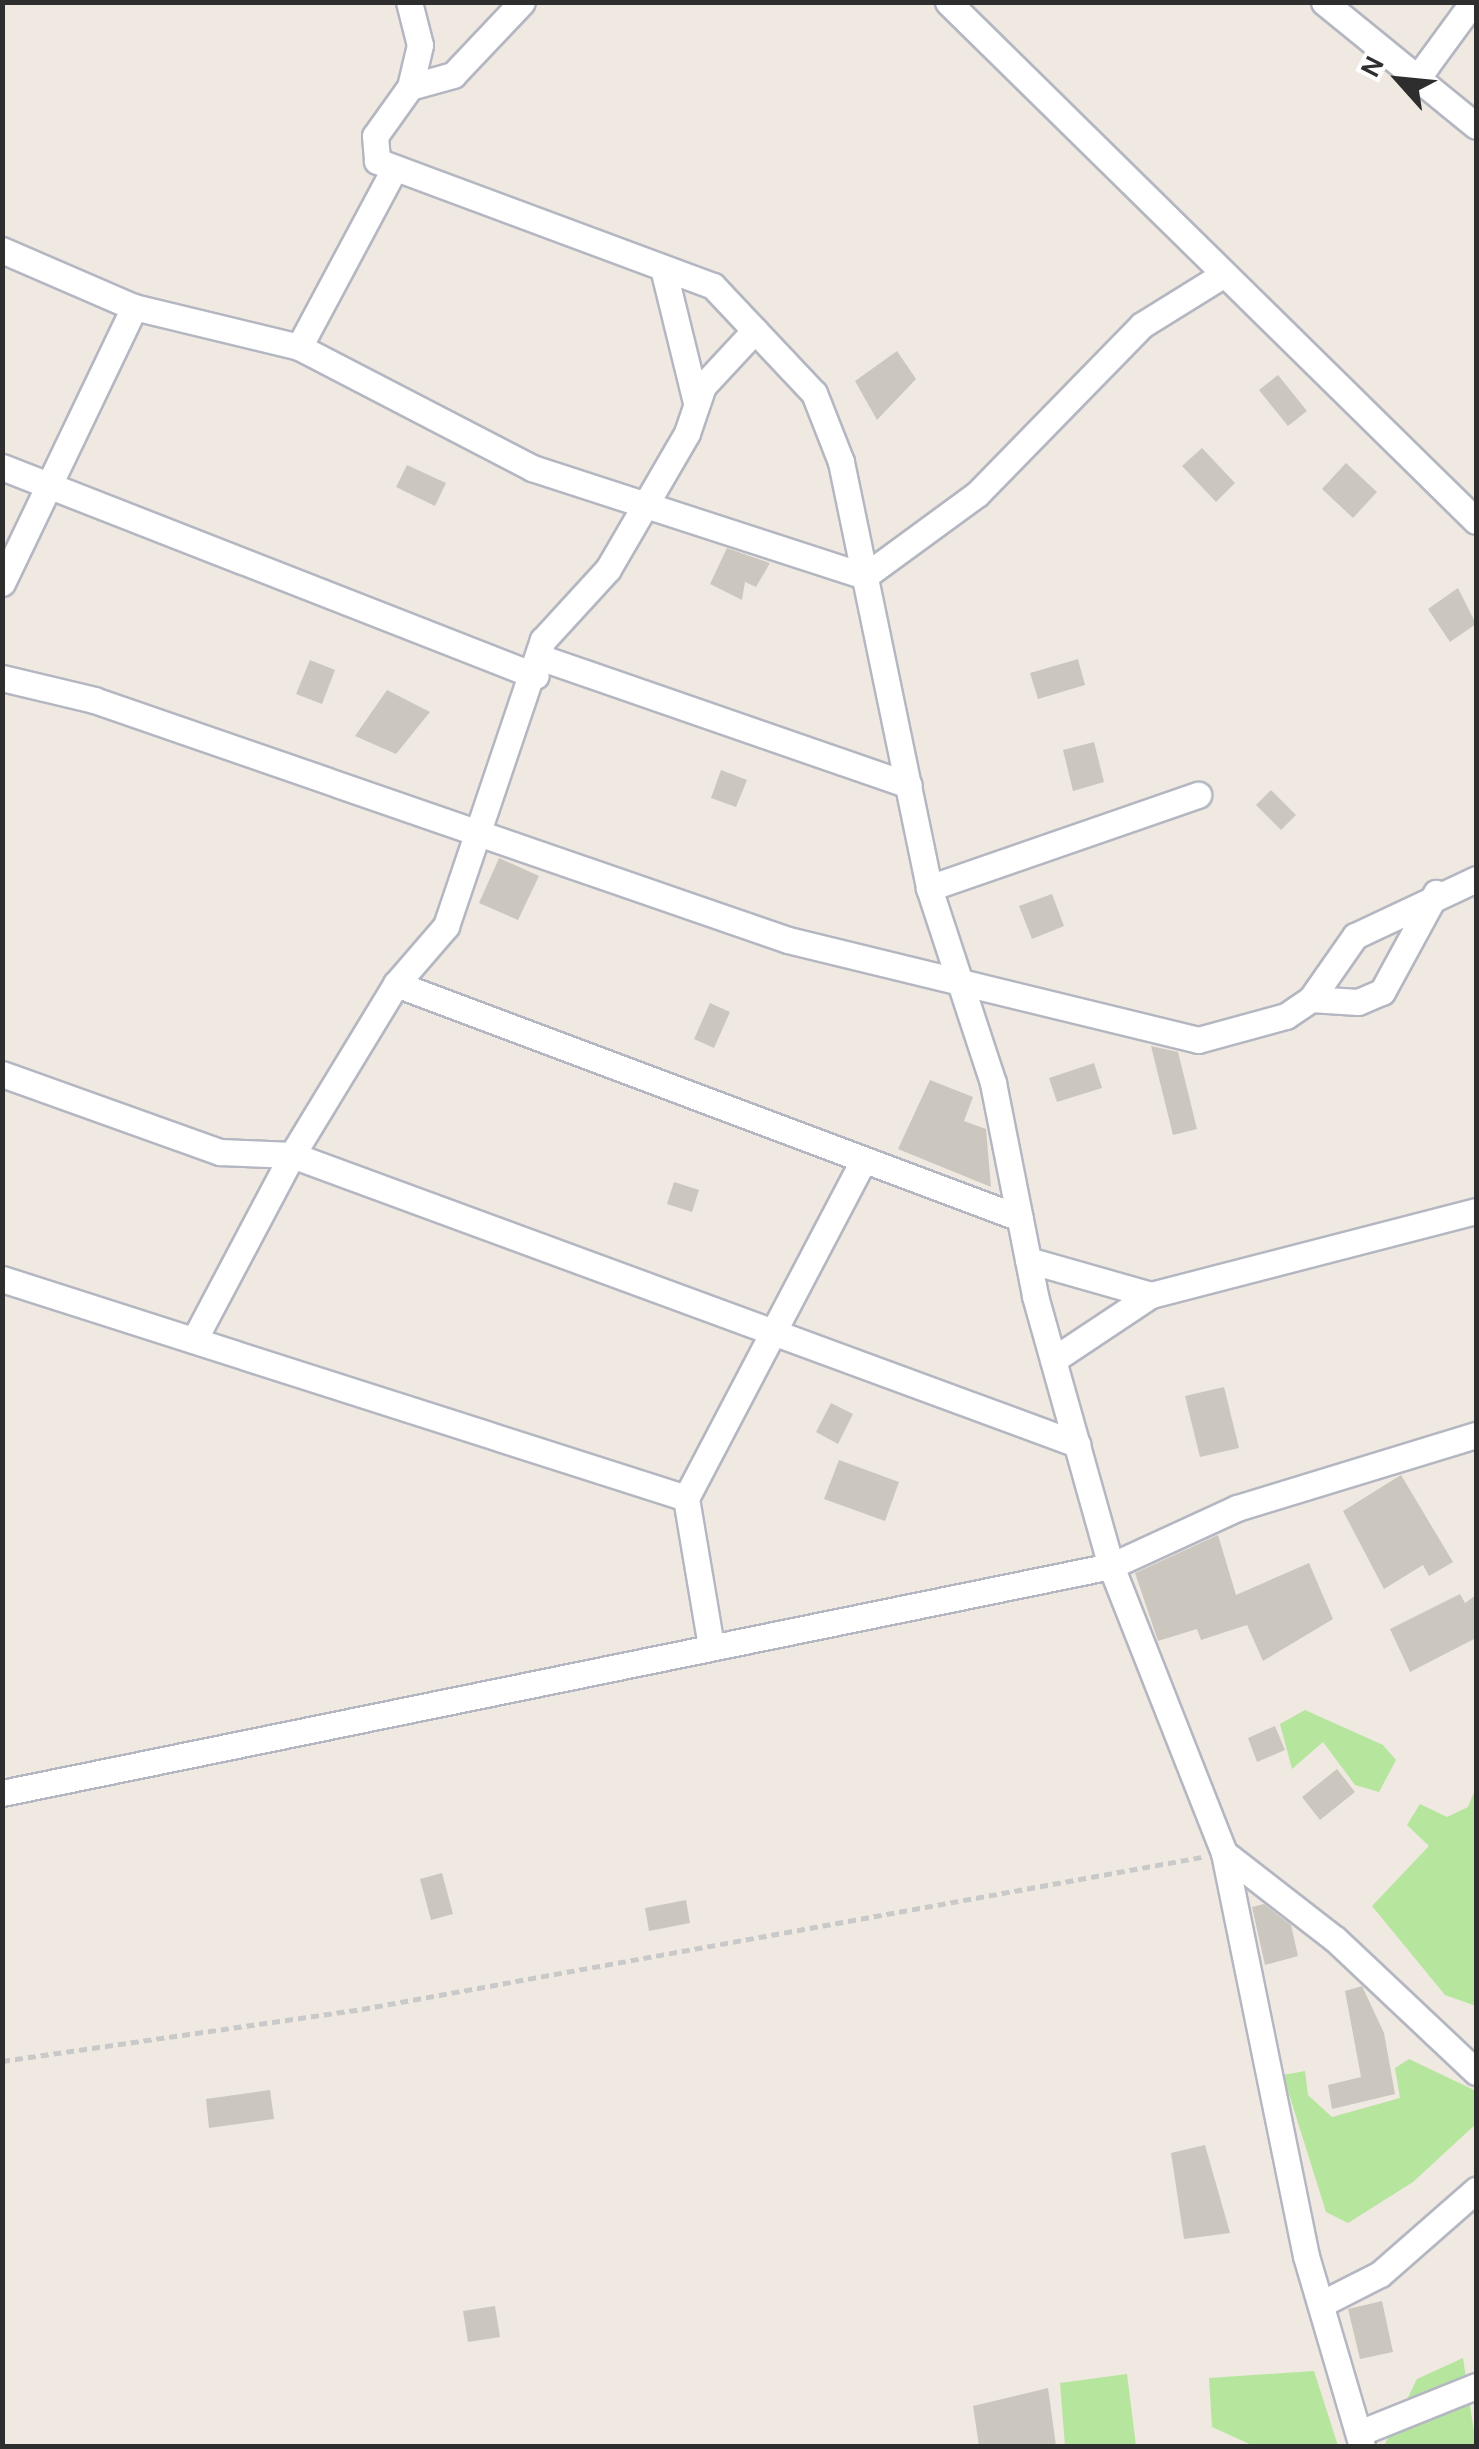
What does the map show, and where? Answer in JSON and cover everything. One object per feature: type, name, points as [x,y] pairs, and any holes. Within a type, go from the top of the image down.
[{"type":"street","points":[[409,2],[420,45],[410,88],[375,136],[378,161],[713,286],[814,393],[842,462],[929,888],[993,1084],[1028,1260],[1111,1566],[1224,1852],[1321,2304],[1360,2440],[1476,2386]]},
{"type":"street","points":[[410,88],[452,75],[522,2]]},
{"type":"street","points":[[948,2],[1221,276],[1476,521]]},
{"type":"street","points":[[1324,2],[1422,73],[1476,126]]},
{"type":"street","points":[[1422,73],[1473,2]]},
{"type":"street","points":[[299,347],[394,169]]},
{"type":"street","points":[[2,250],[134,307],[299,347],[532,468],[865,576]]},
{"type":"street","points":[[663,268],[696,402]]},
{"type":"street","points":[[865,576],[977,494],[1133,332],[1221,276]]},
{"type":"street","points":[[2,583],[54,490],[134,307]]},
{"type":"street","points":[[194,1340],[292,1155],[396,984],[446,926],[481,840],[560,614],[608,569],[646,504],[696,402],[755,330]]},
{"type":"street","points":[[2,467],[54,490],[539,667],[909,784]]},
{"type":"street","points":[[2,678],[94,700],[481,840],[788,940],[1198,1040],[1286,1016],[1311,999],[1355,936],[1436,893],[1476,879]]},
{"type":"street","points":[[929,888],[1198,796]]},
{"type":"street","points":[[1311,999],[1358,1002],[1382,992],[1436,893]]},
{"type":"street","points":[[396,984],[1020,1218]]},
{"type":"street","points":[[2,1074],[220,1152],[292,1155],[1077,1444]]},
{"type":"street","points":[[711,1646],[686,1498],[863,1161]]},
{"type":"street","points":[[1054,1360],[1151,1295],[1476,1212]]},
{"type":"street","points":[[1028,1260],[1151,1295]]},
{"type":"street","points":[[2,1279],[686,1498]]},
{"type":"street","points":[[2,1793],[1111,1566],[1237,1508],[1476,1435]]},
{"type":"street","points":[[1224,1852],[1466,2050],[1476,2072]]},
{"type":"street","points":[[1321,2304],[1380,2274],[1476,2190]]},
{"type":"path","points":[[2,2060],[362,2008],[1224,1852]]},
{"type":"green space","points":[[1305,1710],[1383,1745],[1396,1760],[1379,1792],[1355,1785],[1323,1742],[1292,1769],[1280,1724]]},
{"type":"green space","points":[[1476,1787],[1476,2006],[1445,1995],[1372,1906],[1429,1846],[1407,1825],[1420,1804],[1447,1817],[1468,1807]]},
{"type":"green space","points":[[1409,2059],[1476,2091],[1476,2124],[1413,2182],[1348,2223],[1326,2212],[1283,2075],[1305,2071],[1308,2095],[1332,2117],[1400,2098],[1395,2068]]},
{"type":"green space","points":[[1463,2358],[1476,2446],[1384,2446],[1417,2379]]},
{"type":"green space","points":[[1314,2371],[1338,2446],[1254,2446],[1212,2427],[1209,2378]]},
{"type":"green space","points":[[1127,2374],[1136,2446],[1065,2446],[1060,2383]]},
{"type":"building","points":[[897,351],[916,379],[877,420],[855,381]]},
{"type":"building","points":[[1278,375],[1307,411],[1288,426],[1259,390]]},
{"type":"building","points":[[1202,448],[1235,483],[1216,502],[1182,466]]},
{"type":"building","points":[[1346,463],[1377,492],[1353,518],[1322,489]]},
{"type":"building","points":[[407,465],[446,483],[435,506],[396,487]]},
{"type":"building","points":[[727,548],[770,563],[756,587],[745,582],[742,600],[710,584]]},
{"type":"building","points":[[1458,588],[1476,624],[1450,642],[1428,609]]},
{"type":"building","points":[[1078,659],[1085,685],[1038,699],[1030,673]]},
{"type":"building","points":[[310,660],[335,670],[322,704],[296,694]]},
{"type":"building","points":[[387,690],[430,712],[396,754],[355,736]]},
{"type":"building","points":[[1094,742],[1104,782],[1073,791],[1063,750]]},
{"type":"building","points":[[721,770],[747,780],[736,807],[711,798]]},
{"type":"building","points":[[1271,790],[1296,815],[1281,830],[1256,805]]},
{"type":"building","points":[[499,858],[539,876],[518,920],[479,903]]},
{"type":"building","points":[[1052,894],[1064,926],[1032,939],[1019,906]]},
{"type":"building","points":[[710,1003],[730,1012],[714,1048],[694,1039]]},
{"type":"building","points":[[1151,1046],[1178,1052],[1197,1129],[1173,1135]]},
{"type":"building","points":[[1094,1063],[1102,1088],[1057,1102],[1049,1078]]},
{"type":"building","points":[[930,1080],[973,1097],[964,1121],[986,1129],[991,1187],[898,1149]]},
{"type":"building","points":[[674,1182],[699,1190],[692,1212],[667,1204]]},
{"type":"building","points":[[1224,1387],[1239,1448],[1200,1457],[1185,1396]]},
{"type":"building","points":[[831,1403],[853,1414],[838,1444],[816,1432]]},
{"type":"building","points":[[839,1460],[899,1482],[885,1521],[824,1499]]},
{"type":"building","points":[[1401,1475],[1453,1562],[1429,1576],[1423,1565],[1384,1589],[1343,1511]]},
{"type":"building","points":[[1218,1535],[1236,1595],[1309,1563],[1333,1619],[1263,1661],[1247,1625],[1201,1640],[1197,1629],[1158,1641],[1135,1573]]},
{"type":"building","points":[[1460,1594],[1465,1603],[1476,1595],[1476,1638],[1410,1672],[1390,1629]]},
{"type":"building","points":[[1275,1726],[1285,1750],[1257,1762],[1248,1738]]},
{"type":"building","points":[[1337,1769],[1355,1792],[1320,1820],[1302,1797]]},
{"type":"building","points":[[442,1873],[453,1914],[431,1920],[420,1879]]},
{"type":"building","points":[[686,1900],[690,1923],[649,1931],[645,1908]]},
{"type":"building","points":[[1264,1904],[1291,1925],[1298,1956],[1265,1965],[1252,1907]]},
{"type":"building","points":[[1362,1986],[1384,2033],[1395,2094],[1332,2109],[1328,2085],[1361,2077],[1345,1991]]},
{"type":"building","points":[[270,2090],[274,2119],[209,2128],[206,2099]]},
{"type":"building","points":[[1205,2145],[1230,2233],[1184,2239],[1171,2153]]},
{"type":"building","points":[[1382,2301],[1393,2352],[1360,2359],[1348,2309]]},
{"type":"building","points":[[495,2306],[500,2337],[468,2342],[463,2311]]},
{"type":"building","points":[[1048,2388],[1056,2446],[979,2446],[973,2406]]}]
